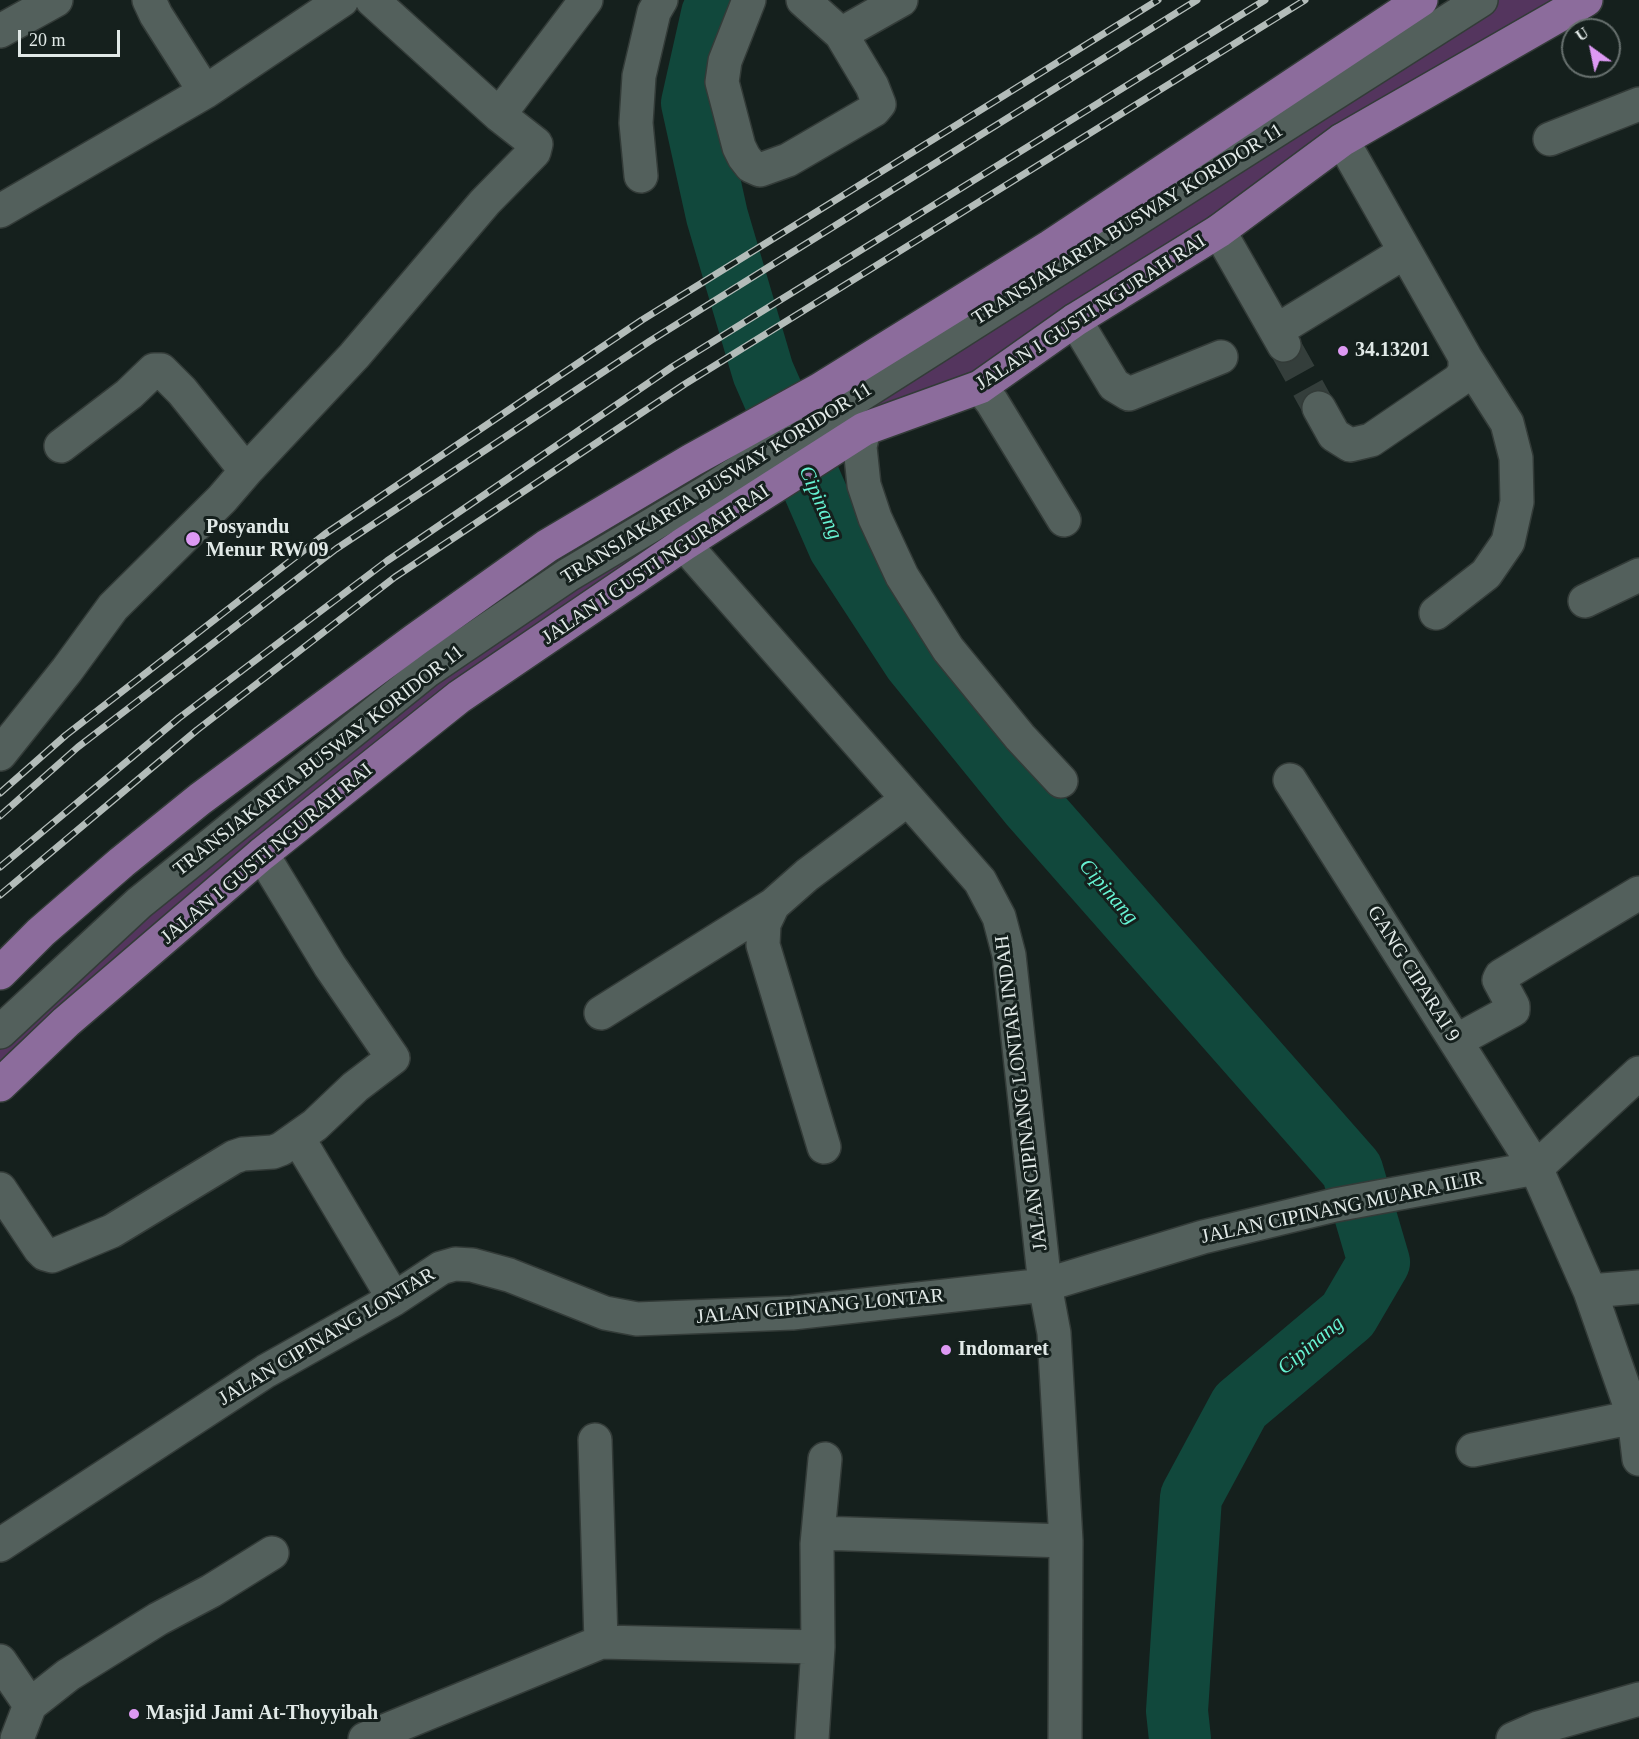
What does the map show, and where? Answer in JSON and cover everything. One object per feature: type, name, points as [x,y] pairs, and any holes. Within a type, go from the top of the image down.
[{"type":"main road","points":[[0,973],[50,924],[200,799],[415,640],[547,546],[692,460],[820,405],[1051,246],[1421,0]]},
{"type":"main road","name":"JALAN I GUSTI NGURAH RAI","points":[[0,1085],[66,1023],[262,854],[459,697],[684,544],[719,503],[828,452],[864,429],[980,387],[1076,320],[1219,231],[1342,140],[1577,4]]},
{"type":"street","points":[[0,31],[56,0]]},
{"type":"street","points":[[149,0],[156,15],[205,92]]},
{"type":"street","points":[[0,211],[205,92],[342,0]]},
{"type":"street","points":[[0,754],[67,670],[113,607],[222,499],[354,356],[485,202],[534,152],[536,144],[499,115],[372,0]]},
{"type":"street","points":[[499,115],[586,0]]},
{"type":"street","points":[[641,176],[636,123],[639,76],[654,12],[660,0]]},
{"type":"street","points":[[749,0],[725,61],[722,82],[739,147],[752,166],[760,170],[788,160],[874,110],[879,104],[872,86],[841,34],[803,0]]},
{"type":"street","points":[[841,34],[901,0]]},
{"type":"street","name":"TRANSJAKARTA BUSWAY KORIDOR 11","points":[[0,1032],[139,903],[428,670],[568,575],[719,503],[820,405],[1482,0]]},
{"type":"street","points":[[1550,139],[1639,104]]},
{"type":"street","points":[[1342,140],[1465,357],[1507,423],[1516,458],[1517,502],[1508,542],[1486,574],[1436,613]]},
{"type":"street","points":[[1219,231],[1280,338],[1405,252]]},
{"type":"street","points":[[1076,320],[1114,385],[1129,394],[1221,357]]},
{"type":"street","points":[[1319,408],[1334,435],[1350,445],[1371,440],[1458,380],[1465,371],[1465,357]]},
{"type":"street","points":[[61,446],[129,394],[154,370],[161,370],[182,391],[246,471]]},
{"type":"street","points":[[980,387],[993,402],[1064,520]]},
{"type":"street","points":[[864,429],[860,447],[864,485],[874,518],[902,576],[948,649],[1020,737],[1061,781]]},
{"type":"street","name":"JALAN CIPINANG LONTAR INDAH","points":[[684,544],[980,881],[999,917],[1009,955],[1045,1285],[1054,1333],[1066,1541],[1065,1739]]},
{"type":"street","points":[[1585,601],[1639,575]]},
{"type":"street","name":"GANG CIPARAI 9","points":[[1290,780],[1536,1168]]},
{"type":"street","points":[[601,1013],[773,905],[807,874],[908,799]]},
{"type":"street","points":[[0,1190],[40,1249],[52,1256],[120,1227],[234,1157],[243,1154],[273,1152],[298,1138],[355,1087],[393,1058],[330,966],[262,854]]},
{"type":"street","points":[[1456,1041],[1513,1010],[1499,980],[1501,976],[1639,893]]},
{"type":"street","points":[[773,905],[764,924],[763,945],[824,1147]]},
{"type":"street","points":[[1639,1073],[1536,1168],[1590,1291],[1634,1416],[1639,1459]]},
{"type":"street","points":[[298,1138],[394,1299]]},
{"type":"street","name":"JALAN CIPINANG MUARA ILIR","points":[[1045,1285],[1203,1237],[1335,1205],[1536,1168]]},
{"type":"street","name":"JALAN CIPINANG LONTAR","points":[[0,1545],[266,1371],[394,1299],[441,1268],[455,1264],[472,1265],[509,1275],[605,1313],[637,1320],[792,1313],[1045,1285]]},
{"type":"street","points":[[1590,1291],[1639,1287]]},
{"type":"street","points":[[1473,1450],[1634,1416]]},
{"type":"street","points":[[595,1440],[601,1642]]},
{"type":"street","points":[[812,1739],[818,1647],[818,1533],[825,1459]]},
{"type":"street","points":[[818,1533],[1066,1541]]},
{"type":"street","points":[[17,1739],[30,1705],[68,1675],[272,1553]]},
{"type":"street","points":[[365,1739],[601,1642],[818,1647]]},
{"type":"street","points":[[0,1660],[30,1705]]},
{"type":"street","points":[[1513,1739],[1538,1728],[1639,1699]]},
{"type":"shaded area","points":[[1481,0],[1575,0],[1075,320],[864,429],[459,697],[0,1085],[0,1032],[428,670]]},
{"type":"waterway","name":"Cipinang","points":[[722,0],[712,14],[692,103],[717,216],[763,372],[839,546],[914,661],[1030,804],[1352,1170],[1379,1262],[1348,1315],[1240,1406],[1191,1497],[1177,1711],[1180,1739]]},
{"type":"tunnel","points":[[1284,345],[1319,408]]},
{"type":"railway","points":[[0,793],[66,735],[325,534],[642,320],[1158,0]]},
{"type":"railway","points":[[0,816],[78,747],[336,549],[650,341],[1197,0]]},
{"type":"railway","points":[[0,867],[179,718],[387,561],[672,367],[1265,0]]},
{"type":"railway","points":[[0,895],[197,730],[395,577],[685,384],[1305,0]]},
{"type":"place","name":"34.13201","points":[[1343,351]]},
{"type":"place","name":"Posyandu Menur RW 09","points":[[193,539]]},
{"type":"place","name":"Indomaret","points":[[946,1350]]},
{"type":"place","name":"Masjid Jami At-Thoyyibah","points":[[134,1714]]}]
